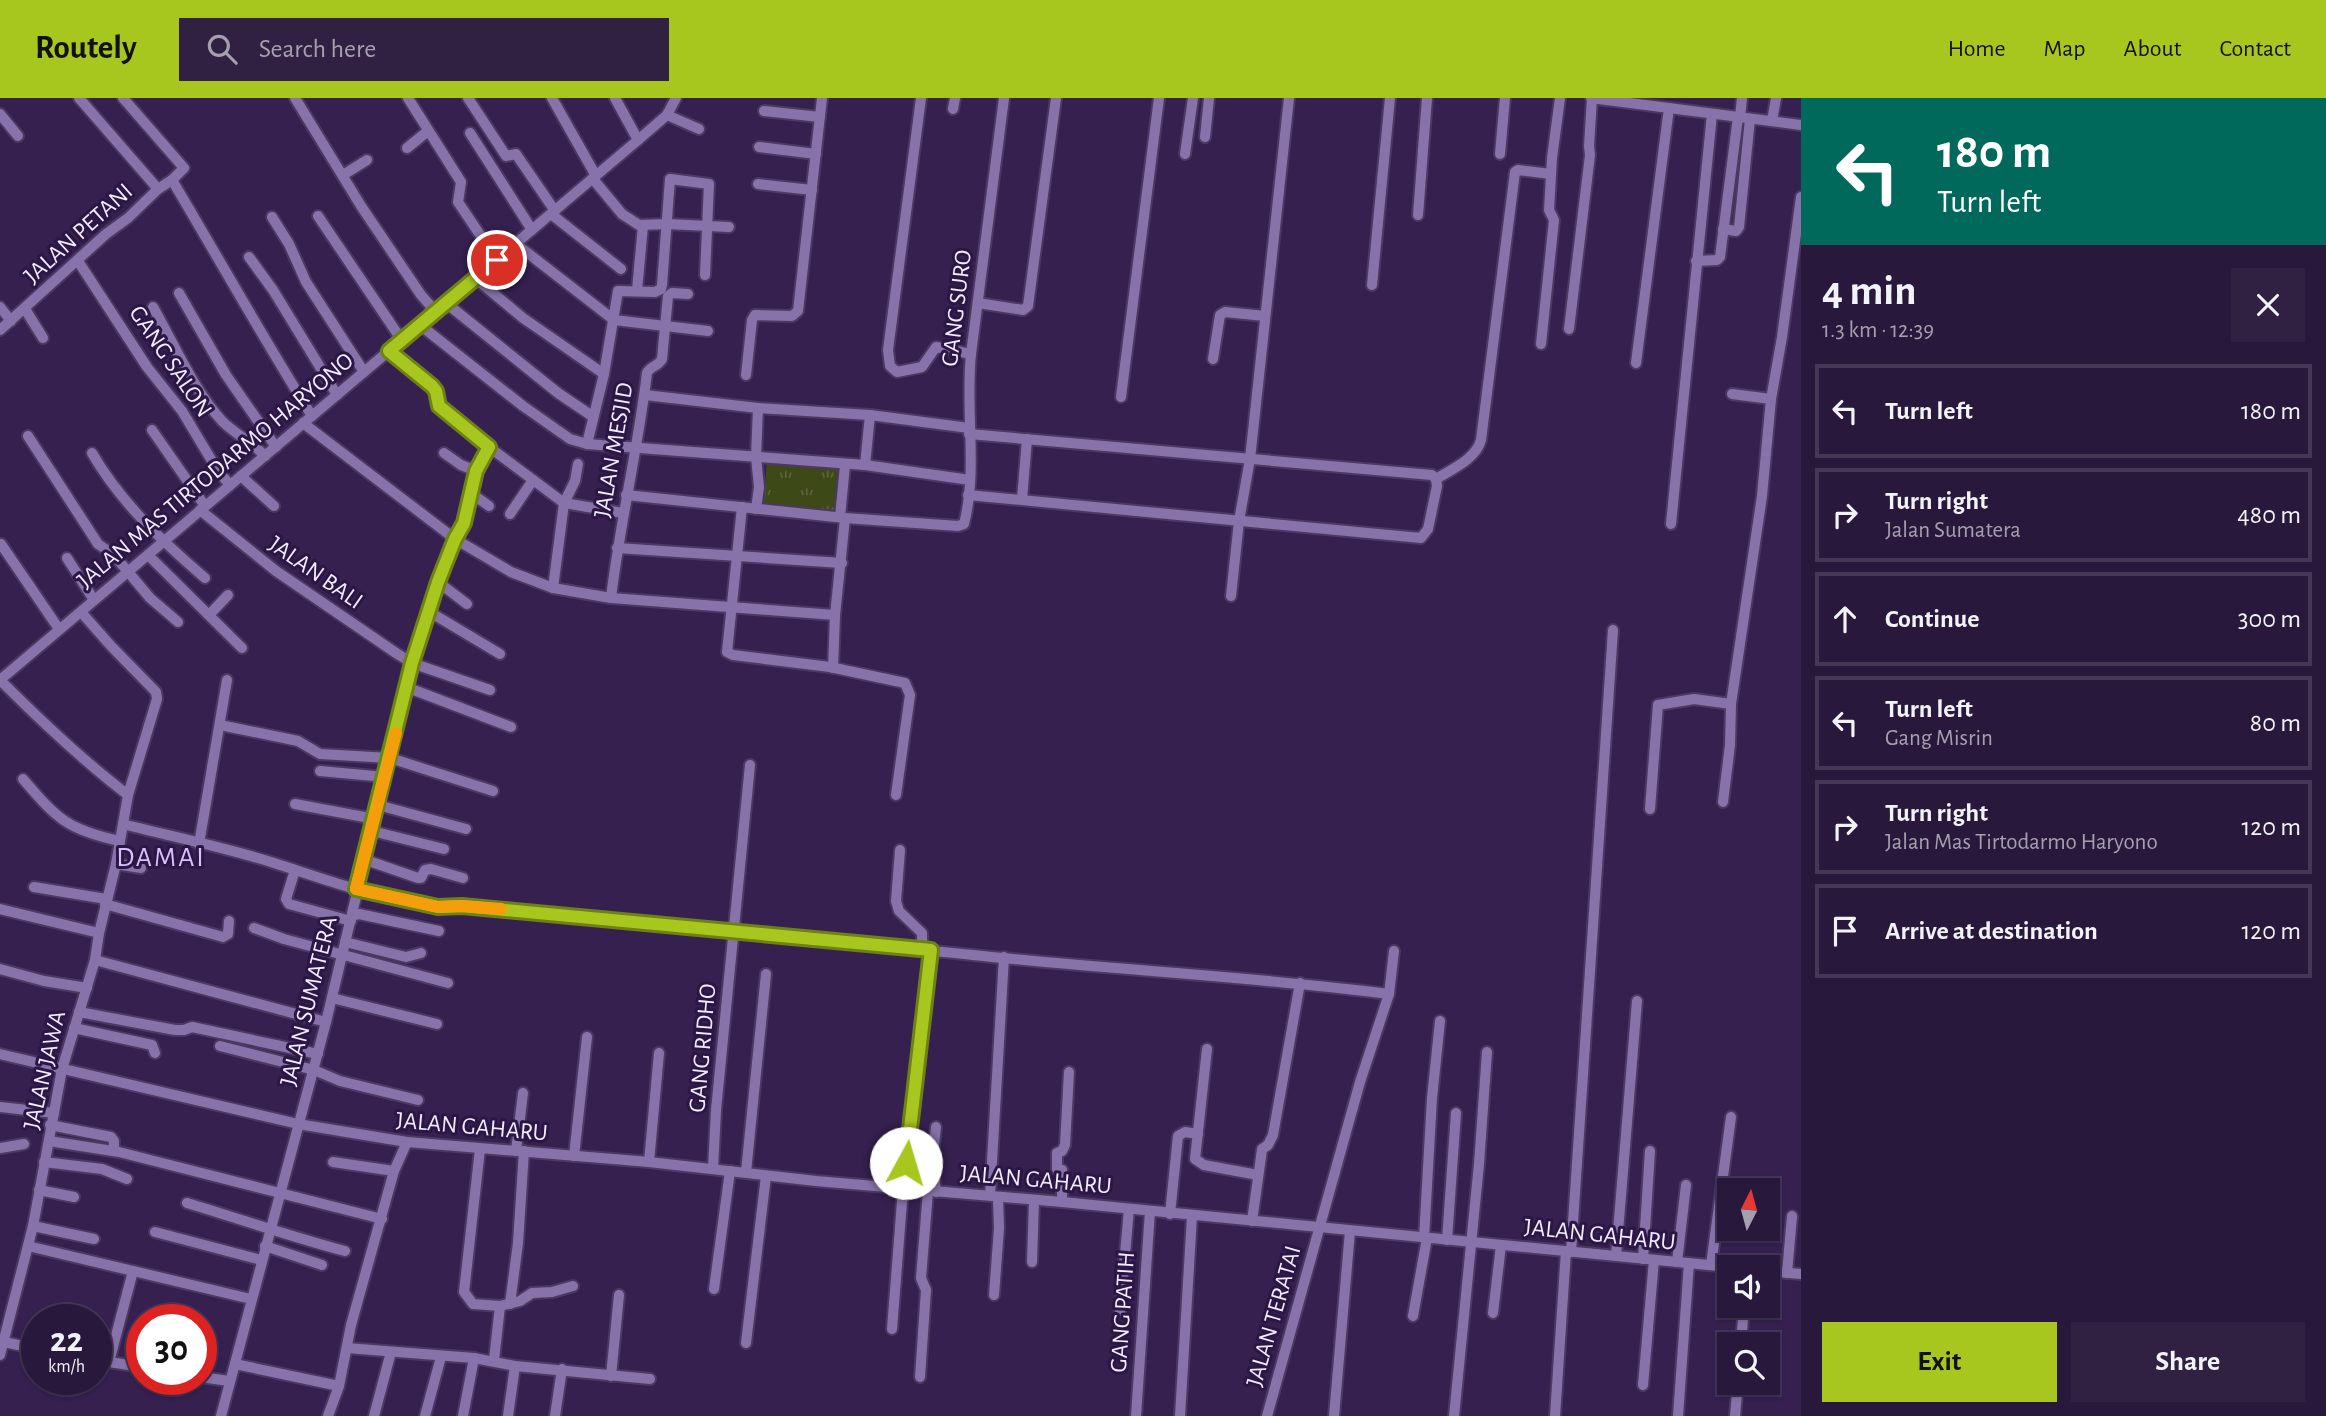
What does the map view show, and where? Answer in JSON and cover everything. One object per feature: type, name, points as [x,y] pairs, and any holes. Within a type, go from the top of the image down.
[{"type":"street","points":[[79,98],[158,189]]},
{"type":"street","name":"JALAN PETANI","points":[[0,330],[184,168],[123,98]]},
{"type":"street","points":[[295,98],[361,206],[421,295],[436,312]]},
{"type":"street","points":[[408,98],[461,182],[458,202],[497,260]]},
{"type":"street","points":[[468,98],[506,156],[516,154],[553,212],[621,269]]},
{"type":"street","points":[[552,98],[594,178],[622,214],[632,222],[643,226],[667,224],[729,227]]},
{"type":"street","points":[[615,98],[638,141]]},
{"type":"street","name":"JALAN MAS TIRTODARMO HARYONO","points":[[0,680],[638,141],[667,115],[676,98]]},
{"type":"street","points":[[746,375],[752,320],[755,315],[797,314],[822,98]]},
{"type":"street","points":[[921,98],[888,350],[890,366],[897,372],[922,367],[936,347],[971,354]]},
{"type":"street","name":"GANG SURO","points":[[843,517],[958,526],[964,524],[970,480],[968,386],[971,354],[1004,98]]},
{"type":"street","points":[[978,303],[1023,310],[1028,306],[1056,98]]},
{"type":"street","points":[[1121,397],[1159,98]]},
{"type":"street","points":[[1185,154],[1193,98]]},
{"type":"street","points":[[1205,137],[1209,98]]},
{"type":"street","points":[[1231,596],[1239,521],[1250,459],[1289,98]]},
{"type":"street","points":[[1372,285],[1390,98]]},
{"type":"street","points":[[1418,215],[1427,98]]},
{"type":"street","points":[[1500,154],[1505,98]]},
{"type":"street","points":[[1541,344],[1554,220],[1549,210],[1560,98]]},
{"type":"street","points":[[1569,329],[1590,155],[1592,98],[1624,100],[1801,125]]},
{"type":"street","points":[[1696,261],[1717,260],[1720,257],[1723,229],[1736,231],[1739,227],[1742,98]]},
{"type":"street","points":[[1772,121],[1776,98]]},
{"type":"street","points":[[1636,363],[1669,108]]},
{"type":"street","points":[[764,111],[820,117]]},
{"type":"street","points":[[0,114],[18,136]]},
{"type":"street","points":[[1671,524],[1712,114]]},
{"type":"street","points":[[667,115],[699,129]]},
{"type":"street","points":[[407,148],[428,131]]},
{"type":"street","points":[[470,133],[532,230]]},
{"type":"street","points":[[759,147],[816,154]]},
{"type":"street","points":[[343,175],[367,159]]},
{"type":"street","points":[[1436,479],[1479,449],[1514,172],[1518,170],[1551,174]]},
{"type":"street","points":[[587,444],[604,374],[618,291],[654,292],[661,289],[669,181],[673,179],[709,184],[705,275]]},
{"type":"street","points":[[172,180],[242,296],[308,419],[455,539],[511,572],[553,589],[611,598],[835,615]]},
{"type":"street","points":[[758,184],[811,190]]},
{"type":"street","points":[[1723,802],[1730,745],[1731,704],[1762,496],[1771,399],[1801,197]]},
{"type":"street","points":[[318,216],[401,340]]},
{"type":"street","points":[[272,217],[289,244],[306,282],[364,372]]},
{"type":"street","points":[[637,290],[643,226]]},
{"type":"street","points":[[516,244],[614,320],[708,331]]},
{"type":"street","points":[[250,257],[274,290],[337,395]]},
{"type":"street","name":"GANG SALON","points":[[78,261],[147,367],[182,411],[218,471],[230,485]]},
{"type":"street","points":[[475,278],[523,318],[604,374]]},
{"type":"street","points":[[179,293],[226,375],[276,447]]},
{"type":"street","name":"JALAN MESJID","points":[[611,598],[617,548],[649,369],[662,359],[669,294],[688,294]]},
{"type":"street","points":[[446,303],[558,393],[592,416]]},
{"type":"street","points":[[0,307],[11,321]]},
{"type":"street","points":[[153,307],[204,396],[223,422],[255,444],[265,456]]},
{"type":"street","points":[[25,309],[43,338]]},
{"type":"street","points":[[1213,359],[1220,315],[1225,312],[1265,316]]},
{"type":"street","points":[[420,325],[523,406],[570,439],[587,444],[865,465],[970,480]]},
{"type":"street","points":[[389,351],[432,386],[436,391],[439,406],[564,503],[623,513]]},
{"type":"street","points":[[1732,394],[1771,399]]},
{"type":"street","points":[[645,396],[758,408],[870,415],[1027,439],[1432,475],[1436,479],[1436,496],[1428,529],[1421,538],[968,495]]},
{"type":"street","points":[[756,509],[759,487],[756,457],[758,408]]},
{"type":"street","points":[[865,465],[870,415]]},
{"type":"street","name":"JALAN BALI","points":[[152,430],[202,508],[276,571],[412,663],[490,690]]},
{"type":"street","points":[[28,436],[99,544],[114,555],[150,598],[178,622]]},
{"type":"street","points":[[1022,499],[1027,439]]},
{"type":"street","name":"JALAN SUMATERA","points":[[221,1416],[314,1070],[412,663],[438,582],[464,523],[476,471],[489,447]]},
{"type":"street","points":[[92,453],[123,498],[163,542],[205,578]]},
{"type":"street","points":[[444,453],[461,465],[476,471]]},
{"type":"street","points":[[553,589],[564,503],[575,481],[578,464]]},
{"type":"street","points":[[833,668],[835,615],[842,563],[845,465]]},
{"type":"street","points":[[241,476],[274,506]]},
{"type":"street","points":[[510,514],[533,480]]},
{"type":"street","points":[[471,493],[489,506]]},
{"type":"street","points":[[626,495],[843,517]]},
{"type":"street","points":[[742,507],[727,652],[833,668],[905,683],[909,688],[908,714],[896,795]]},
{"type":"street","points":[[1,544],[59,629]]},
{"type":"street","points":[[617,548],[842,563]]},
{"type":"street","points":[[148,555],[242,648]]},
{"type":"street","points":[[67,558],[94,600]]},
{"type":"street","points":[[438,582],[467,604]]},
{"type":"street","points":[[209,615],[228,595]]},
{"type":"street","name":"JALAN JAWA","points":[[0,1355],[33,1226],[62,1069],[95,960],[128,795],[157,699],[156,692],[80,611]]},
{"type":"street","points":[[428,611],[500,654]]},
{"type":"street","points":[[1556,1416],[1613,630]]},
{"type":"street","points":[[0,680],[59,738],[128,795]]},
{"type":"street","points":[[199,844],[228,680]]},
{"type":"street","points":[[406,687],[511,727]]},
{"type":"street","points":[[1650,809],[1658,705],[1694,699],[1731,704]]},
{"type":"street","points":[[220,725],[298,741],[320,754],[390,758],[493,791]]},
{"type":"street","name":"GANG RIDHO","points":[[713,1169],[716,1110],[750,765]]},
{"type":"street","points":[[320,771],[386,778]]},
{"type":"street","points":[[23,779],[68,825],[86,834],[120,841]]},
{"type":"street","points":[[295,804],[373,825],[444,849]]},
{"type":"street","points":[[379,805],[466,828]]},
{"type":"street","points":[[123,824],[356,889],[438,907],[475,907],[1300,983],[1389,994]]},
{"type":"street","points":[[892,1329],[926,949],[922,933],[902,915],[896,901],[900,850]]},
{"type":"street","points":[[363,859],[418,878],[421,878],[425,870],[431,869],[463,878]]},
{"type":"street","points":[[116,864],[141,868]]},
{"type":"street","points":[[295,870],[286,899],[289,904],[351,918],[359,914],[439,931]]},
{"type":"street","points":[[34,887],[106,901],[223,937],[228,934],[229,921]]},
{"type":"street","points":[[0,909],[99,933]]},
{"type":"street","points":[[254,928],[448,982]]},
{"type":"street","points":[[345,942],[406,957],[421,953]]},
{"type":"street","name":"JALAN TERATAI","points":[[1267,1416],[1360,1082],[1389,994],[1394,951]]},
{"type":"street","points":[[994,1295],[998,1249],[994,1197],[1004,957]]},
{"type":"street","points":[[95,960],[326,1022]]},
{"type":"street","points":[[0,969],[44,981],[87,988]]},
{"type":"street","points":[[746,1172],[766,974]]},
{"type":"street","points":[[1252,1221],[1262,1149],[1268,1145],[1273,1135],[1300,983]]},
{"type":"street","points":[[332,998],[438,1024]]},
{"type":"street","points":[[1616,1256],[1637,1000]]},
{"type":"street","points":[[79,1012],[175,1030],[191,1027],[318,1054]]},
{"type":"street","points":[[1413,1316],[1425,1238],[1432,1098],[1440,1021]]},
{"type":"street","points":[[74,1028],[152,1045],[155,1053]]},
{"type":"street","points":[[574,1156],[587,1037]]},
{"type":"street","points":[[220,1046],[314,1070],[340,1081],[418,1100]]},
{"type":"street","points":[[1207,1049],[1195,1159],[1198,1163],[1258,1175]]},
{"type":"street","points":[[1454,1416],[1487,1052]]},
{"type":"street","points":[[649,1162],[659,1054]]},
{"type":"street","name":"JALAN GAHARU","points":[[0,1055],[298,1124],[407,1142],[649,1162],[766,1176],[1717,1266]]},
{"type":"street","points":[[1062,1202],[1062,1170],[1057,1169],[1056,1161],[1057,1153],[1062,1151],[1065,1145],[1069,1072]]},
{"type":"street","points":[[494,1360],[518,1243],[523,1093]]},
{"type":"street","points":[[0,1107],[111,1137],[114,1151]]},
{"type":"street","points":[[1447,1240],[1456,1112]]},
{"type":"street","points":[[1712,1265],[1731,1117]]},
{"type":"street","points":[[920,1377],[926,1290],[921,1278],[932,1191],[936,1127]]},
{"type":"street","points":[[1170,1213],[1178,1136],[1185,1132],[1198,1134]]},
{"type":"street","points":[[49,1142],[114,1151],[382,1219]]},
{"type":"street","points":[[328,1416],[394,1171],[407,1142]]},
{"type":"street","points":[[0,1148],[24,1144]]},
{"type":"street","points":[[84,1167],[88,1147]]},
{"type":"street","points":[[480,1150],[464,1292],[473,1304],[505,1305],[532,1293],[552,1292],[573,1286]]},
{"type":"street","points":[[1643,1385],[1649,1259],[1650,1151]]},
{"type":"street","points":[[44,1162],[102,1169],[127,1179]]},
{"type":"street","points":[[333,1162],[394,1171]]},
{"type":"street","points":[[714,1289],[730,1171]]},
{"type":"street","points":[[746,1343],[766,1176]]},
{"type":"street","points":[[1678,1416],[1686,1185]]},
{"type":"street","points":[[39,1190],[74,1197]]},
{"type":"street","points":[[1032,1262],[1034,1201]]},
{"type":"street","points":[[187,1203],[270,1227],[294,1238],[345,1251]]},
{"type":"street","points":[[1120,1311],[1129,1209]]},
{"type":"street","name":"GANG PATIH","points":[[1136,1416],[1150,1211]]},
{"type":"street","points":[[1180,1416],[1192,1216]]},
{"type":"street","points":[[1787,1273],[1792,1216]]},
{"type":"street","points":[[33,1226],[94,1239]]},
{"type":"street","points":[[1334,1416],[1350,1231]]},
{"type":"street","points":[[155,1232],[261,1260]]},
{"type":"street","points":[[1493,1313],[1501,1245]]},
{"type":"street","points":[[28,1246],[251,1299]]},
{"type":"street","points":[[265,1246],[323,1265]]},
{"type":"street","points":[[112,1347],[132,1271]]},
{"type":"street","points":[[1780,1272],[1801,1274]]},
{"type":"street","points":[[611,1376],[619,1295]]},
{"type":"street","points":[[4,1342],[21,1346]]},
{"type":"street","points":[[347,1348],[494,1360],[515,1366],[650,1379]]},
{"type":"street","points":[[374,1416],[391,1352]]},
{"type":"street","points":[[425,1416],[441,1357]]},
{"type":"street","points":[[463,1416],[474,1358]]},
{"type":"street","points":[[235,1364],[338,1386]]},
{"type":"street","points":[[508,1416],[515,1366]]},
{"type":"street","points":[[555,1416],[562,1369]]},
{"type":"street","points":[[217,1379],[229,1381]]},
{"type":"street","points":[[1735,1416],[1737,1395]]},
{"type":"green space","points":[[767,461],[841,468],[837,515],[763,509]]},
{"type":"slow traffic","points":[[396,733],[356,889],[438,907],[501,909]]},
{"type":"district","name":"DAMAI","points":[[161,856]]},
{"type":"route","points":[[497,260],[389,351],[432,386],[436,391],[439,406],[489,447],[476,471],[464,523],[438,582],[412,663],[386,778],[356,889],[438,907],[462,906],[621,919],[931,950],[906,1163]]}]
